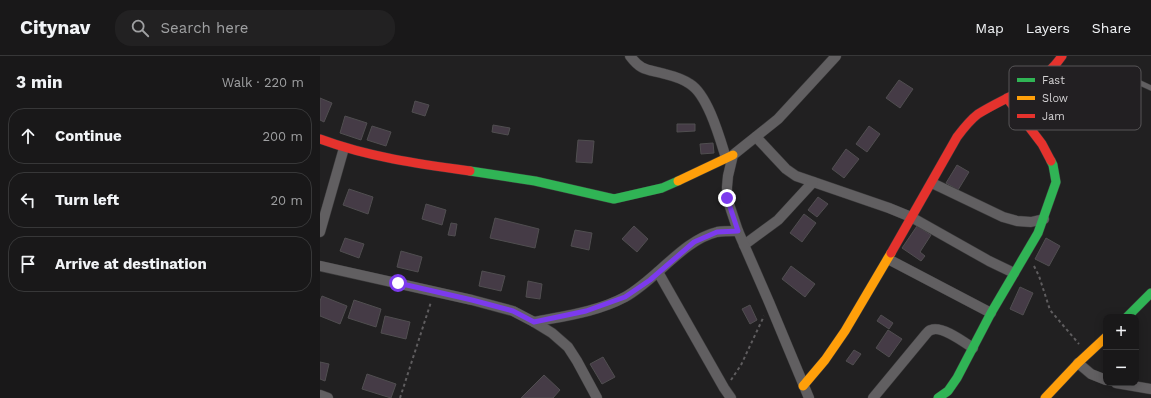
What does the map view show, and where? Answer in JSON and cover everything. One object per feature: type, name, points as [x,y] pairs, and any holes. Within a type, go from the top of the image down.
[{"type":"street","points":[[630,56],[637,64],[646,70],[670,76],[691,85],[702,96],[729,157],[727,198],[738,231],[808,398]]},
{"type":"street","points":[[320,139],[344,148],[438,167],[535,181],[614,199],[662,188],[729,157],[778,119],[836,56]]},
{"type":"street","points":[[1055,66],[1062,56]]},
{"type":"street","points":[[803,386],[825,360],[845,331],[932,183],[957,137],[977,116],[1007,98],[1009,101]]},
{"type":"street","points":[[938,398],[948,391],[1038,233],[1044,219],[1056,182],[1053,165],[1042,144],[1031,130]]},
{"type":"street","points":[[756,137],[786,169],[796,176],[911,217],[989,261],[1014,273]]},
{"type":"street","points":[[320,232],[344,148]]},
{"type":"street","points":[[744,245],[778,220],[813,182]]},
{"type":"street","points":[[932,183],[1004,217],[1017,221],[1030,222],[1044,219]]},
{"type":"street","points":[[534,322],[566,316],[601,306],[625,297],[694,242],[717,232],[738,231]]},
{"type":"street","points":[[888,259],[991,314]]},
{"type":"street","points":[[320,266],[434,291],[513,311],[552,333],[568,347],[597,398]]},
{"type":"street","points":[[658,272],[731,398]]},
{"type":"street","points":[[1130,314],[1151,293]]},
{"type":"street","points":[[873,398],[926,334],[932,329],[938,329],[946,332],[972,348]]},
{"type":"street","points":[[1045,398],[1078,363],[1103,340]]},
{"type":"street","points":[[1078,363],[1091,374],[1103,379]]},
{"type":"street","points":[[1134,386],[1151,389]]},
{"type":"street","points":[[320,394],[328,398]]},
{"type":"lane","points":[[1141,83],[1151,88]]},
{"type":"path","points":[[1027,252],[1039,276],[1050,310],[1070,332],[1087,355]]},
{"type":"path","points":[[400,398],[434,291]]},
{"type":"path","points":[[724,388],[741,365],[769,302]]},
{"type":"building","points":[[899,80],[913,89],[900,108],[886,98]]},
{"type":"building","points":[[320,98],[332,103],[324,122],[320,120]]},
{"type":"building","points":[[415,101],[429,105],[425,116],[412,112]]},
{"type":"building","points":[[345,116],[367,123],[361,140],[340,133]]},
{"type":"building","points":[[677,124],[695,124],[695,131],[677,132]]},
{"type":"building","points":[[493,125],[510,128],[508,135],[492,132]]},
{"type":"building","points":[[372,126],[391,132],[386,146],[367,140]]},
{"type":"building","points":[[869,126],[880,134],[867,152],[856,144]]},
{"type":"building","points":[[578,140],[594,141],[592,163],[576,162]]},
{"type":"building","points":[[713,143],[714,153],[701,154],[700,144]]},
{"type":"building","points":[[846,149],[859,159],[844,178],[832,169]]},
{"type":"building","points":[[957,165],[969,172],[958,190],[946,183]]},
{"type":"building","points":[[349,189],[373,197],[368,214],[343,205]]},
{"type":"building","points":[[818,197],[828,204],[817,217],[808,210]]},
{"type":"building","points":[[426,204],[446,210],[442,225],[422,219]]},
{"type":"building","points":[[804,214],[816,223],[802,242],[790,233]]},
{"type":"building","points":[[495,218],[539,229],[535,248],[490,238]]},
{"type":"building","points":[[451,223],[457,224],[455,236],[448,235]]},
{"type":"building","points":[[634,226],[648,239],[637,252],[622,239]]},
{"type":"building","points":[[917,226],[931,235],[920,252],[925,256],[921,261],[902,248]]},
{"type":"building","points":[[575,230],[592,233],[589,250],[571,246]]},
{"type":"building","points":[[345,238],[364,244],[359,258],[340,251]]},
{"type":"building","points":[[1046,238],[1060,246],[1049,266],[1035,259]]},
{"type":"building","points":[[401,251],[422,257],[418,272],[397,267]]},
{"type":"building","points":[[791,266],[815,284],[805,297],[782,279]]},
{"type":"building","points":[[482,271],[505,276],[501,291],[479,286]]},
{"type":"building","points":[[528,281],[542,284],[540,299],[526,297]]},
{"type":"building","points":[[1020,287],[1033,293],[1023,315],[1010,309]]},
{"type":"building","points":[[322,296],[347,306],[340,324],[320,316],[320,301]]},
{"type":"building","points":[[354,300],[381,309],[376,327],[348,318]]},
{"type":"building","points":[[750,305],[757,320],[750,324],[742,309]]},
{"type":"building","points":[[881,315],[893,323],[889,329],[877,321]]},
{"type":"building","points":[[385,316],[410,322],[406,339],[381,333]]},
{"type":"building","points":[[888,330],[902,339],[889,357],[876,348]]},
{"type":"building","points":[[854,350],[861,354],[853,365],[846,361]]},
{"type":"building","points":[[603,357],[615,377],[602,384],[590,364]]},
{"type":"building","points":[[320,362],[329,364],[325,381],[320,379]]},
{"type":"building","points":[[367,374],[396,384],[391,398],[362,389]]},
{"type":"building","points":[[544,375],[560,390],[553,398],[521,398]]},
{"type":"traffic: fast","points":[[938,398],[948,391],[957,378],[991,313],[1038,233],[1056,182],[1051,161]]},
{"type":"traffic: fast","points":[[470,171],[535,181],[614,199],[662,188],[678,181]]},
{"type":"traffic: fast","points":[[1130,314],[1151,293]]},
{"type":"traffic: slow","points":[[678,181],[733,155]]},
{"type":"traffic: slow","points":[[803,386],[825,360],[845,331],[891,253]]},
{"type":"traffic: slow","points":[[1045,398],[1078,363],[1103,340]]},
{"type":"traffic: jam","points":[[1055,66],[1062,56]]},
{"type":"traffic: jam","points":[[891,253],[957,137],[978,114],[1009,97]]},
{"type":"traffic: jam","points":[[1031,130],[1042,144],[1051,161]]},
{"type":"traffic: jam","points":[[320,139],[375,155],[413,163],[470,171]]},
{"type":"route","points":[[398,283],[513,311],[534,322],[586,311],[625,297],[650,280],[694,242],[705,236],[717,232],[738,231],[727,198]]}]
